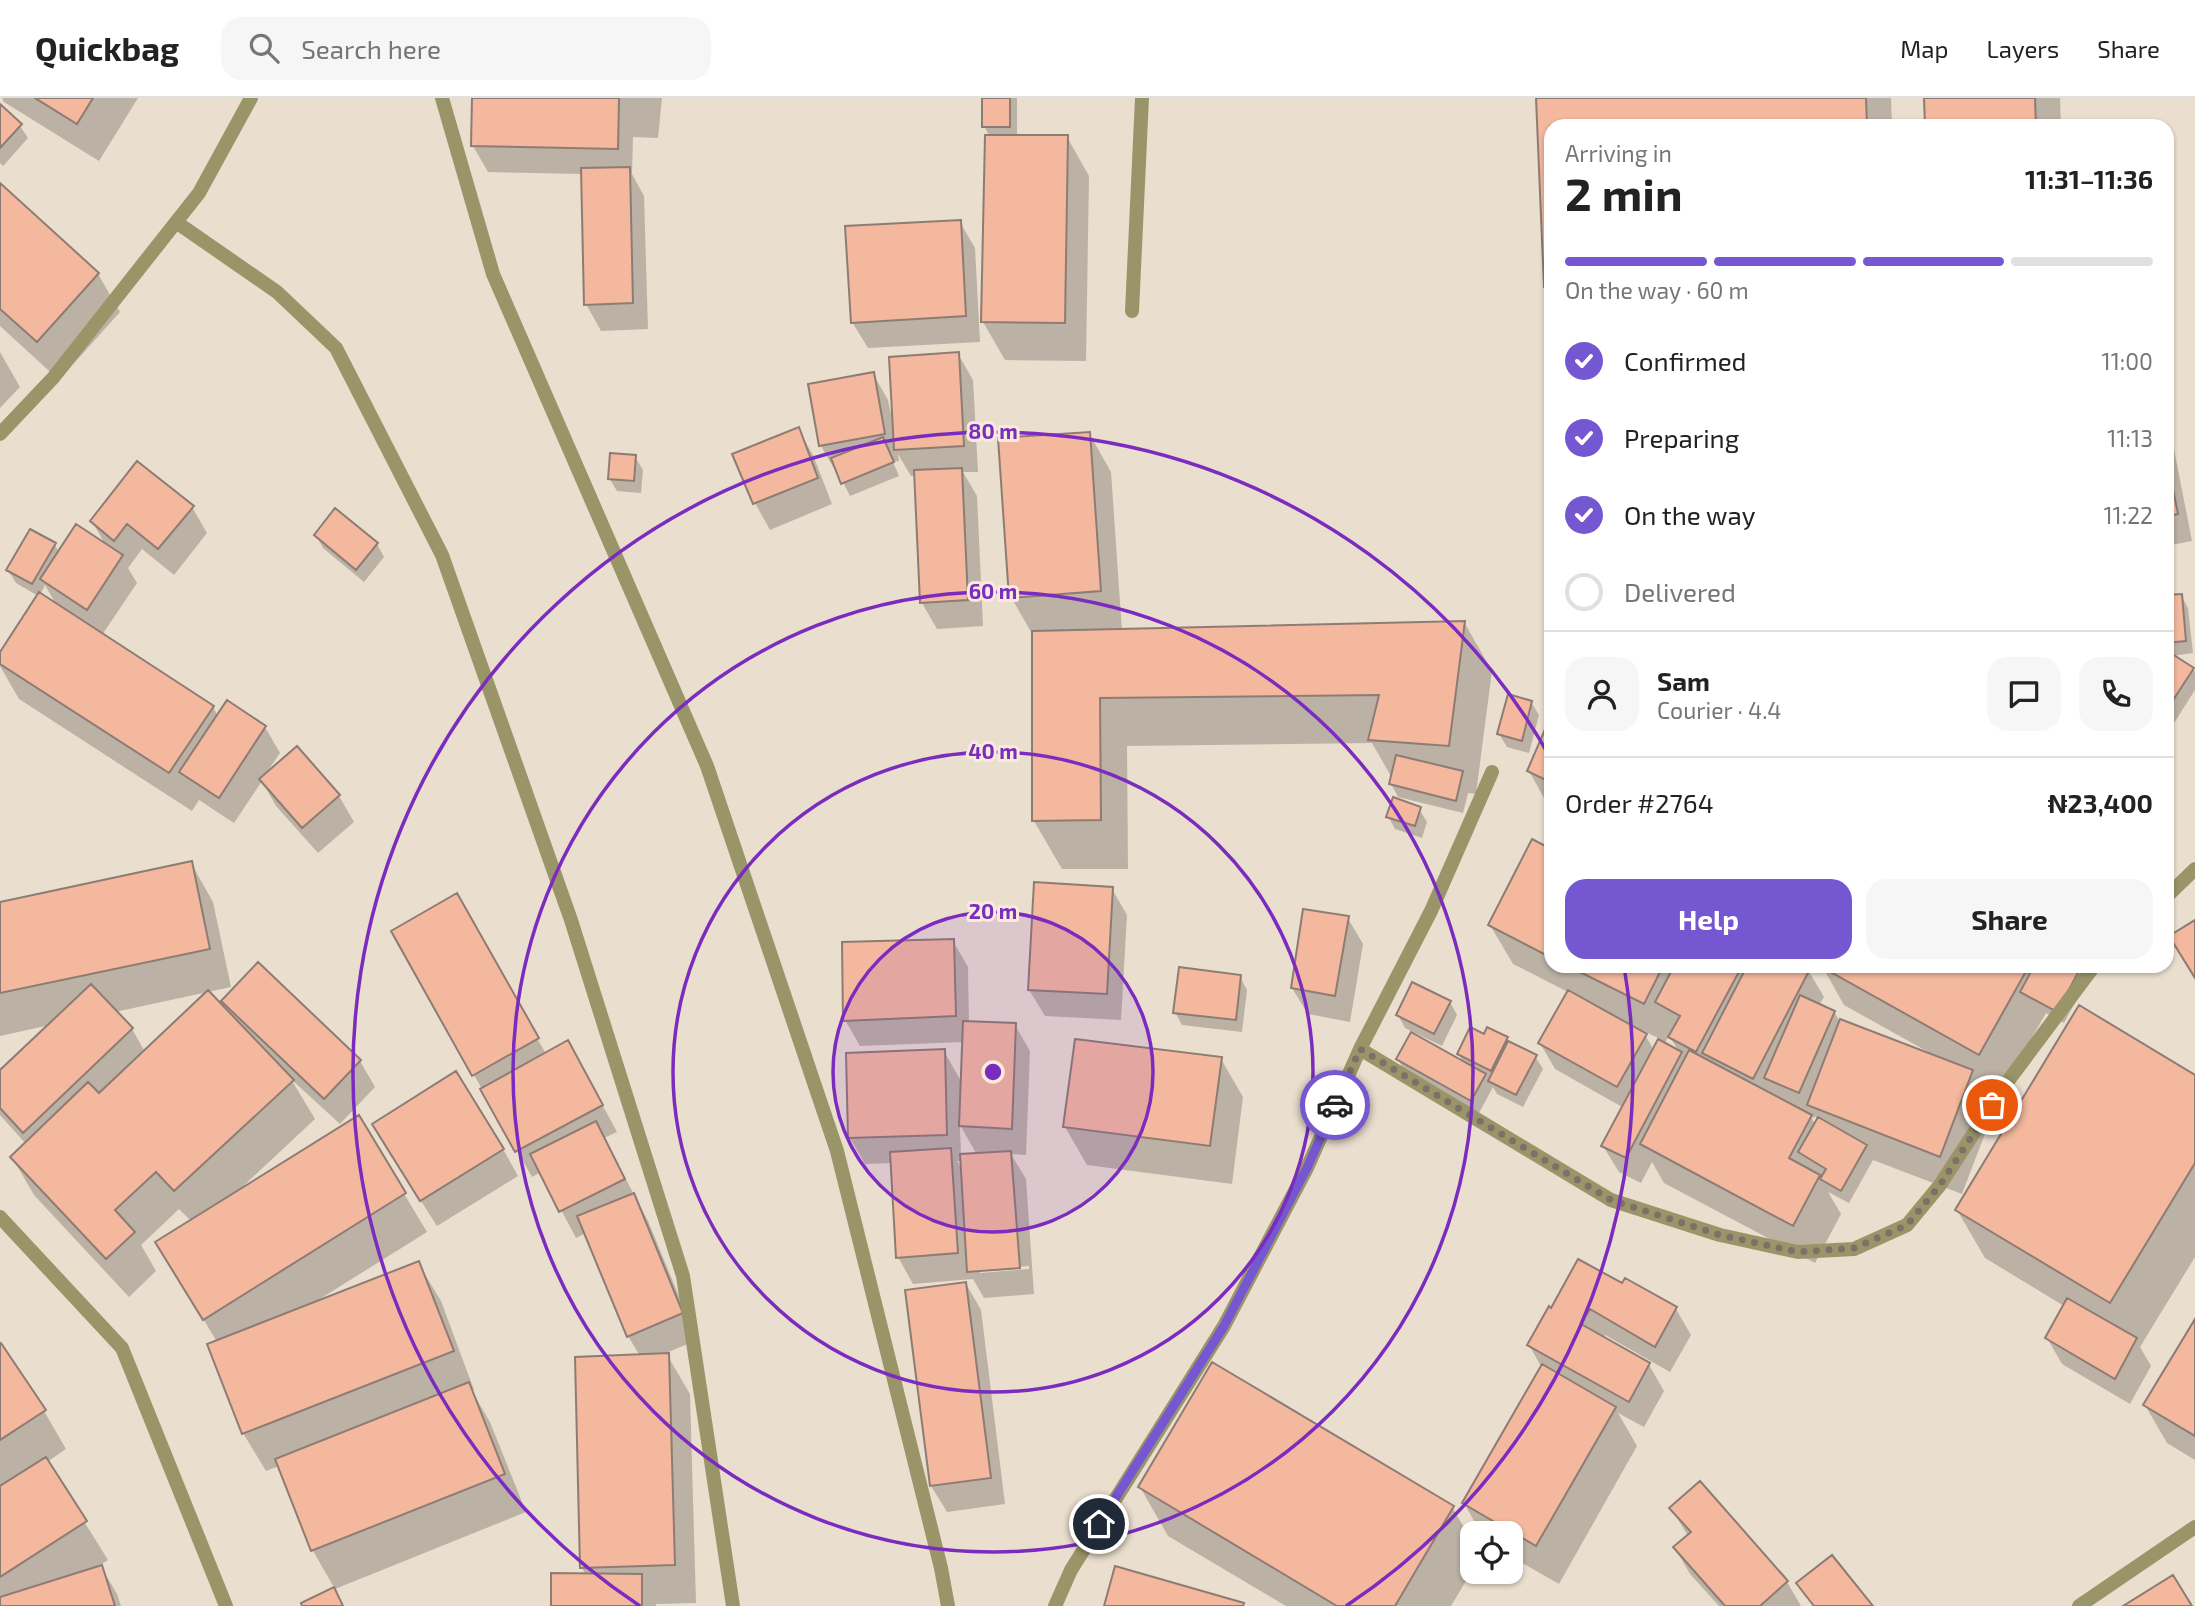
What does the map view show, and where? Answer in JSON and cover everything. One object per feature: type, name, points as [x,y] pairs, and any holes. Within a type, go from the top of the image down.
[{"type":"street","points":[[0,434],[53,378],[199,193],[251,98]]},
{"type":"street","points":[[442,98],[493,274],[707,766],[837,1152],[941,1567],[948,1606]]},
{"type":"street","points":[[1132,311],[1142,98]]},
{"type":"street","points":[[176,222],[277,292],[336,348],[442,555],[571,920],[682,1276],[733,1606]]},
{"type":"street","points":[[1055,1606],[1071,1570],[1224,1326],[1307,1168],[1360,1049],[1431,911],[1492,772]]},
{"type":"street","points":[[2174,889],[2195,869]]},
{"type":"street","points":[[1360,1049],[1611,1200],[1720,1235],[1798,1252],[1854,1248],[1907,1225],[1940,1185],[2005,1085],[2089,973]]},
{"type":"street","points":[[0,1217],[122,1348],[226,1606]]},
{"type":"street","points":[[2079,1606],[2195,1527]]},
{"type":"building","points":[[35,98],[93,98],[77,124]]},
{"type":"building","points":[[472,98],[619,98],[618,149],[471,146]]},
{"type":"building","points":[[982,98],[1010,98],[1010,127],[982,127]]},
{"type":"building","points":[[1536,98],[1866,98],[1867,119],[1544,119],[1544,287]]},
{"type":"building","points":[[1924,98],[2035,98],[2036,119],[1925,119]]},
{"type":"building","points":[[0,104],[22,124],[0,148]]},
{"type":"building","points":[[985,135],[1068,135],[1065,323],[981,322]]},
{"type":"building","points":[[630,167],[633,303],[584,305],[581,168]]},
{"type":"building","points":[[0,183],[99,273],[37,342],[0,309]]},
{"type":"building","points":[[961,220],[966,316],[851,323],[845,226]]},
{"type":"building","points":[[959,352],[964,446],[894,450],[889,357]]},
{"type":"building","points":[[874,372],[885,434],[819,446],[808,384]]},
{"type":"building","points":[[799,427],[818,478],[753,504],[732,454]]},
{"type":"building","points":[[1090,432],[1101,591],[1009,598],[998,438]]},
{"type":"building","points":[[883,437],[894,462],[841,484],[831,458]]},
{"type":"building","points":[[610,453],[636,455],[634,481],[608,479]]},
{"type":"building","points":[[137,461],[194,506],[158,549],[127,524],[114,541],[90,521]]},
{"type":"building","points":[[962,468],[968,600],[920,603],[914,470]]},
{"type":"building","points":[[2174,494],[2178,514],[2174,515]]},
{"type":"building","points":[[335,508],[378,543],[356,570],[314,535]]},
{"type":"building","points":[[76,524],[123,555],[87,610],[40,579]]},
{"type":"building","points":[[30,529],[56,543],[32,584],[6,570]]},
{"type":"building","points":[[39,592],[214,706],[169,773],[0,664],[0,652]]},
{"type":"building","points":[[2174,594],[2182,594],[2186,641],[2174,642]]},
{"type":"building","points":[[1465,621],[1449,746],[1368,740],[1379,695],[1100,698],[1101,820],[1032,821],[1032,631]]},
{"type":"building","points":[[2174,655],[2194,668],[2174,699]]},
{"type":"building","points":[[1508,694],[1532,701],[1522,741],[1497,734]]},
{"type":"building","points":[[227,700],[266,726],[219,798],[179,772]]},
{"type":"building","points":[[1544,732],[1544,779],[1527,771]]},
{"type":"building","points":[[297,746],[340,795],[302,828],[259,779]]},
{"type":"building","points":[[1396,755],[1463,771],[1456,801],[1389,784]]},
{"type":"building","points":[[1393,797],[1421,807],[1415,826],[1386,817]]},
{"type":"building","points":[[1532,839],[1544,845],[1544,954],[1488,925]]},
{"type":"building","points":[[192,861],[210,949],[0,993],[0,902]]},
{"type":"building","points":[[1034,882],[1113,887],[1107,994],[1028,990]]},
{"type":"building","points":[[457,893],[539,1038],[472,1076],[391,931]]},
{"type":"building","points":[[1303,909],[1349,916],[1335,996],[1291,988]]},
{"type":"building","points":[[2195,920],[2195,978],[2174,944],[2174,933]]},
{"type":"building","points":[[954,939],[956,1016],[843,1021],[842,942]]},
{"type":"building","points":[[258,962],[361,1060],[324,1099],[221,1001]]},
{"type":"building","points":[[1179,967],[1241,975],[1236,1020],[1173,1013]]},
{"type":"building","points":[[1582,973],[1660,973],[1644,1004]]},
{"type":"building","points":[[1670,973],[1738,973],[1696,1052],[1668,1037],[1680,1016],[1655,1002]]},
{"type":"building","points":[[1743,973],[1808,973],[1753,1079],[1702,1053]]},
{"type":"building","points":[[1833,973],[2025,973],[1979,1055]]},
{"type":"building","points":[[2030,973],[2078,973],[2057,1012],[2020,992]]},
{"type":"building","points":[[1412,982],[1451,1001],[1434,1034],[1396,1015]]},
{"type":"building","points":[[91,984],[133,1028],[23,1133],[0,1108],[0,1070]]},
{"type":"building","points":[[208,990],[294,1080],[174,1191],[156,1172],[115,1210],[135,1232],[106,1259],[10,1157],[88,1082],[99,1093]]},
{"type":"building","points":[[1568,990],[1647,1034],[1617,1087],[1538,1043]]},
{"type":"building","points":[[1800,995],[1835,1011],[1799,1093],[1764,1078]]},
{"type":"building","points":[[2079,1005],[2195,1075],[2195,1163],[2110,1303],[1955,1210]]},
{"type":"building","points":[[1840,1019],[1973,1070],[1940,1157],[1807,1105]]},
{"type":"building","points":[[963,1021],[1016,1023],[1012,1129],[959,1126]]},
{"type":"building","points":[[1470,1027],[1484,1034],[1487,1027],[1508,1037],[1491,1071],[1457,1054]]},
{"type":"building","points":[[1411,1032],[1486,1074],[1471,1101],[1396,1059]]},
{"type":"building","points":[[1075,1039],[1222,1057],[1210,1146],[1063,1127]]},
{"type":"building","points":[[1658,1039],[1682,1052],[1626,1158],[1601,1146]]},
{"type":"building","points":[[568,1040],[603,1105],[515,1152],[480,1089]]},
{"type":"building","points":[[1508,1041],[1537,1055],[1516,1095],[1488,1081]]},
{"type":"building","points":[[945,1049],[947,1135],[848,1138],[846,1053]]},
{"type":"building","points":[[1689,1050],[1812,1115],[1789,1158],[1820,1175],[1793,1226],[1640,1144]]},
{"type":"building","points":[[456,1071],[504,1149],[420,1201],[372,1124]]},
{"type":"building","points":[[359,1115],[406,1193],[203,1320],[155,1242]]},
{"type":"building","points":[[1818,1117],[1867,1145],[1841,1191],[1820,1179],[1826,1169],[1798,1152]]},
{"type":"building","points":[[596,1121],[625,1179],[559,1212],[530,1154]]},
{"type":"building","points":[[951,1148],[958,1253],[896,1258],[890,1152]]},
{"type":"building","points":[[1011,1151],[1020,1268],[967,1272],[960,1154]]},
{"type":"building","points":[[634,1193],[683,1313],[627,1337],[577,1216]]},
{"type":"building","points":[[1578,1259],[1622,1283],[1625,1278],[1677,1307],[1655,1347],[1590,1309],[1581,1324],[1650,1363],[1629,1402],[1527,1345]]},
{"type":"building","points":[[419,1261],[454,1351],[242,1434],[207,1344]]},
{"type":"building","points":[[966,1282],[991,1478],[930,1486],[905,1290]]},
{"type":"building","points":[[2067,1298],[2137,1338],[2115,1379],[2045,1338]]},
{"type":"building","points":[[2195,1319],[2195,1436],[2143,1405]]},
{"type":"building","points":[[0,1344],[46,1410],[0,1440]]},
{"type":"building","points":[[669,1353],[675,1565],[580,1568],[575,1357]]},
{"type":"building","points":[[1212,1362],[1454,1506],[1395,1606],[1337,1606],[1138,1487]]},
{"type":"building","points":[[1542,1364],[1616,1407],[1536,1546],[1523,1538],[1523,1521],[1493,1521],[1462,1503]]},
{"type":"building","points":[[469,1382],[505,1474],[311,1551],[275,1459]]},
{"type":"building","points":[[46,1457],[87,1521],[0,1577],[0,1486]]},
{"type":"building","points":[[1700,1481],[1788,1581],[1760,1606],[1725,1606],[1673,1547],[1691,1532],[1669,1508]]},
{"type":"building","points":[[1832,1555],[1873,1606],[1814,1606],[1796,1583]]},
{"type":"building","points":[[102,1565],[115,1606],[0,1606],[0,1597]]},
{"type":"building","points":[[1115,1566],[1244,1603],[1243,1606],[1104,1606]]},
{"type":"building","points":[[551,1573],[642,1574],[642,1606],[551,1606]]},
{"type":"building","points":[[2173,1575],[2192,1606],[2123,1606]]},
{"type":"building","points":[[334,1587],[343,1606],[302,1606],[301,1603]]},
{"type":"way so far","points":[[1335,1105],[1360,1049],[1611,1200],[1720,1235],[1798,1252],[1854,1248],[1907,1225],[1940,1185],[1992,1105]]},
{"type":"route","points":[[1099,1524],[1224,1326],[1307,1168],[1335,1105]]}]
